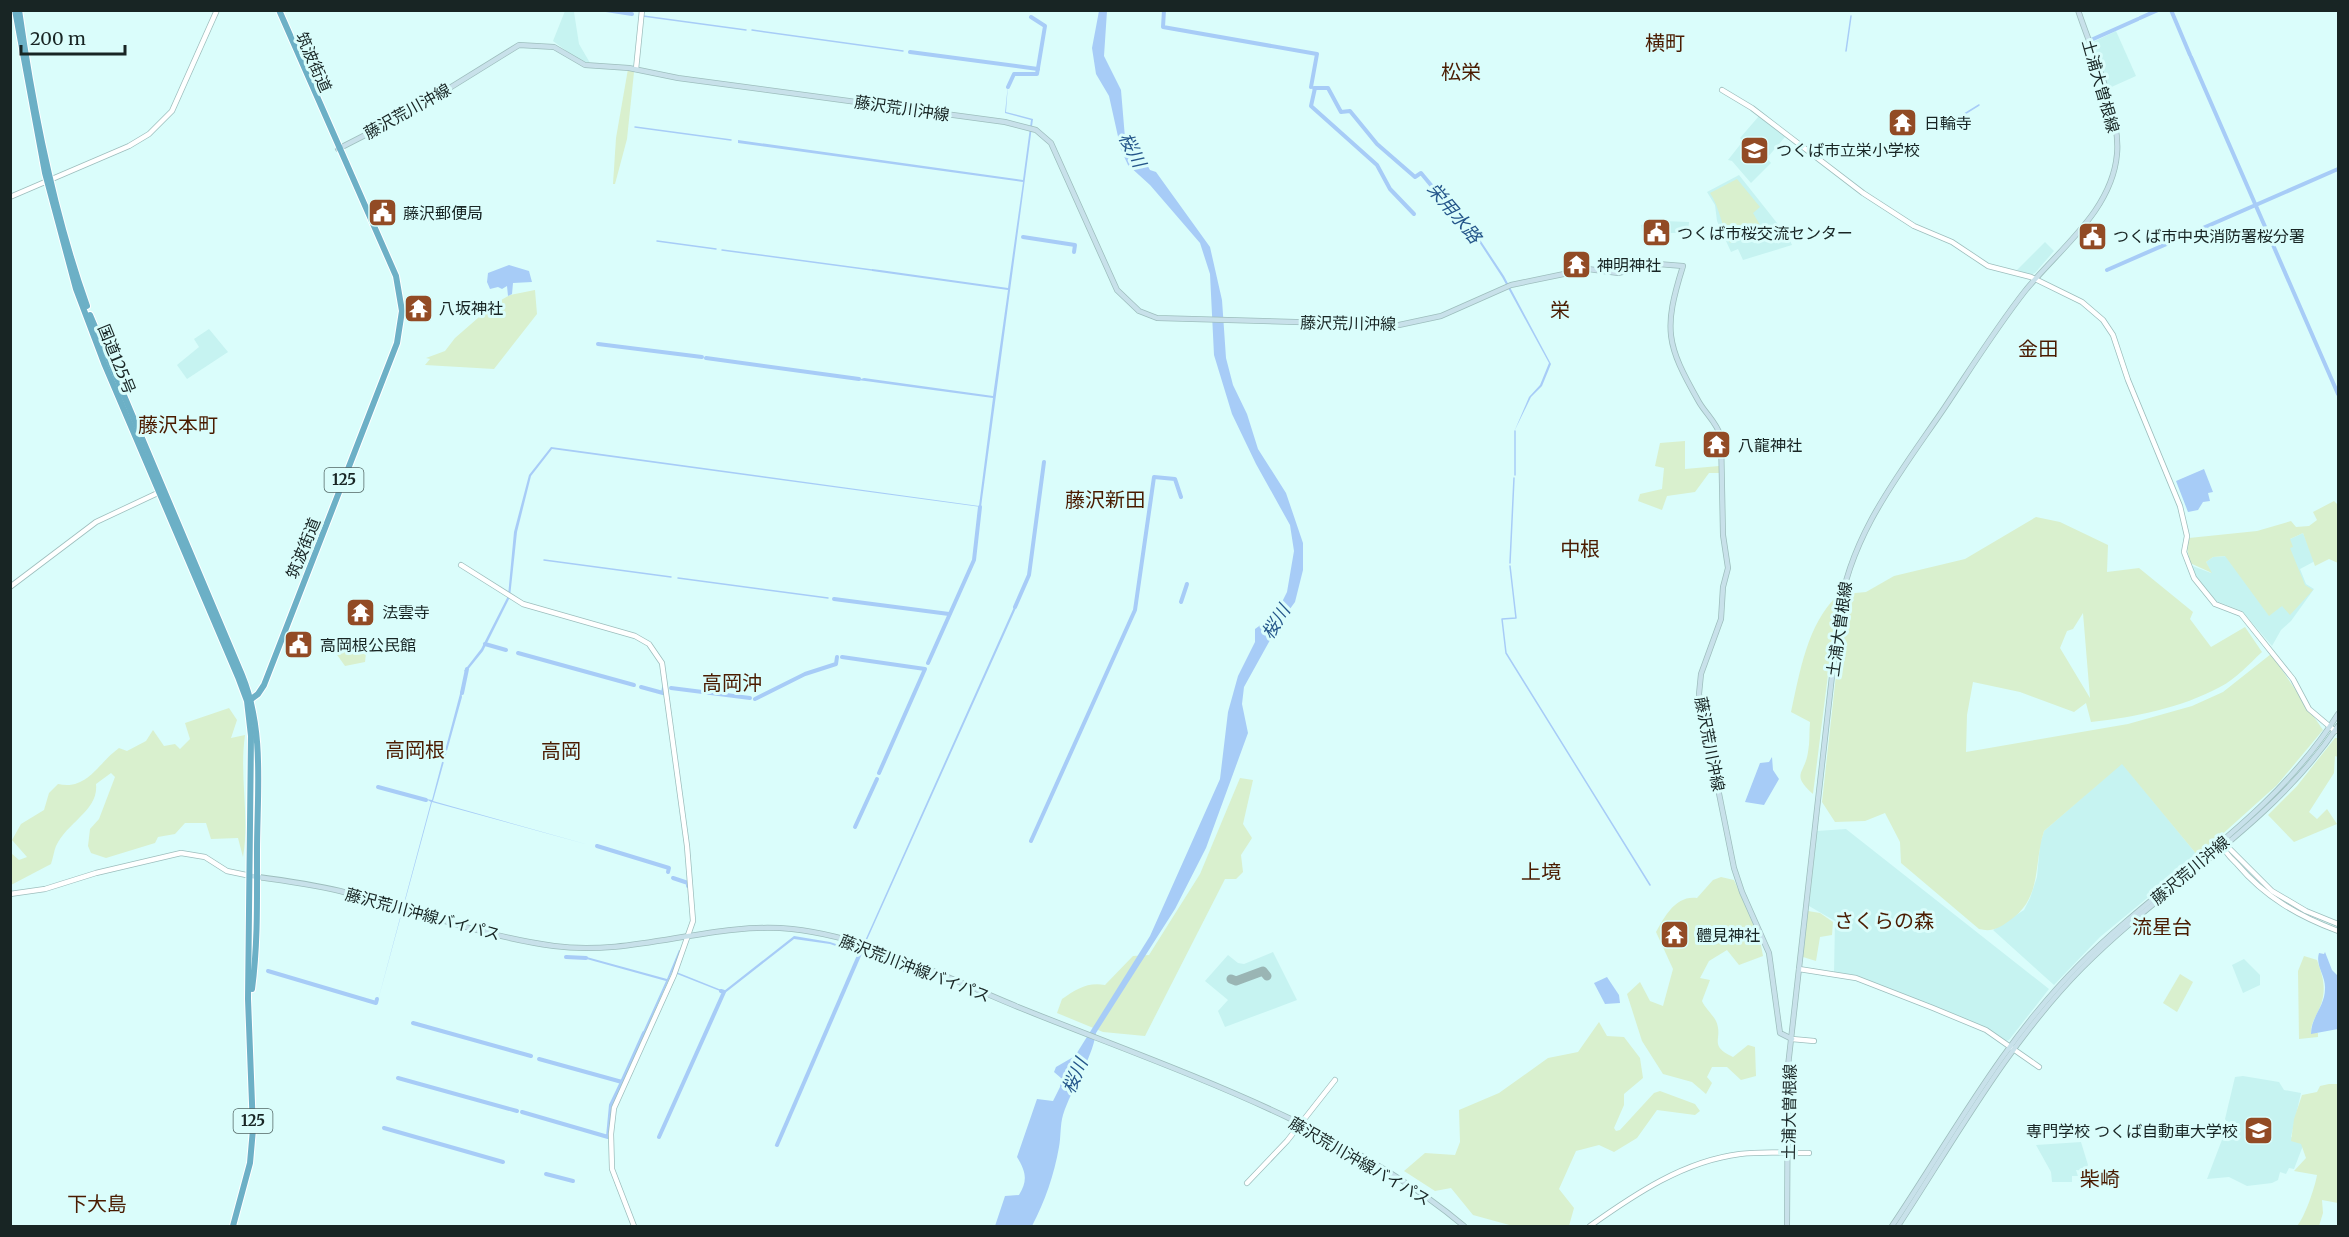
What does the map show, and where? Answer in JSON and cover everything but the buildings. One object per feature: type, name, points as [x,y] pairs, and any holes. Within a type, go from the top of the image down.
[{"type":"highway","name":"国道125号","points":[[15,10],[49,180],[70,254],[92,319],[161,492],[249,700]]},
{"type":"highway","name":"国道125号","points":[[19,10],[49,180]]},
{"type":"highway","name":"筑波街道","points":[[249,700],[258,694],[264,685],[397,343],[401,326],[401,300],[396,276],[338,149],[279,10]]},
{"type":"highway","name":"125","points":[[233,1227],[253,1142],[248,1013],[258,736],[249,700]]},
{"type":"main road","name":"土浦大曽根線","points":[[1787,1227],[1787,1081],[1839,614],[1854,555],[1881,501],[2013,308],[2035,279],[2099,206],[2115,169],[2117,148],[2114,122],[2078,10]]},
{"type":"main road","name":"藤沢荒川沖線","points":[[338,149],[414,110],[519,45],[558,48],[585,65],[636,69],[678,78],[1005,122],[1036,130],[1057,152],[1117,290],[1127,302],[1147,315],[1178,319],[1399,325],[1441,316],[1511,285],[1588,269],[1618,273],[1658,264],[1683,266],[1670,313],[1669,338],[1690,385],[1721,437],[1723,534],[1728,561],[1722,587],[1721,619],[1701,674],[1699,694],[1734,868],[1769,953],[1780,1033],[1792,1039]]},
{"type":"main road","name":"藤沢荒川沖線","points":[[2334,731],[2338,714]]},
{"type":"main road","name":"藤沢荒川沖線","points":[[1892,1227],[2012,1049],[2058,994],[2098,953],[2276,801],[2338,726]]},
{"type":"main road","name":"藤沢荒川沖線バイパス","points":[[254,876],[319,886],[515,939],[548,945],[607,947],[749,928],[811,932],[862,945],[1148,1059],[1300,1124],[1414,1188],[1464,1227]]},
{"type":"main road","name":"藤沢荒川沖線","points":[[1898,1227],[2012,1049]]},
{"type":"street","points":[[10,197],[129,147],[157,128],[177,101],[218,10]]},
{"type":"street","points":[[636,69],[642,10]]},
{"type":"street","points":[[1722,90],[1752,108],[1863,193],[1914,226],[1952,242],[1988,266],[2035,279],[2088,306],[2110,329],[2128,380],[2184,518],[2187,536],[2184,552],[2193,578],[2215,604],[2241,614],[2293,679],[2312,713],[2334,731]]},
{"type":"street","points":[[10,587],[96,522],[161,492]]},
{"type":"street","points":[[461,565],[523,604],[635,636],[649,644],[662,663],[693,895],[693,923],[614,1108],[611,1134],[612,1169],[634,1227]]},
{"type":"street","points":[[2224,846],[2272,891],[2306,911],[2338,924]]},
{"type":"street","points":[[2224,846],[2268,895],[2301,916],[2338,931]]},
{"type":"street","points":[[10,894],[45,889],[96,873],[181,852],[205,857],[227,871],[254,876]]},
{"type":"street","points":[[1799,969],[1856,978],[1986,1030],[2039,1067]]},
{"type":"street","points":[[1792,1039],[1814,1041]]},
{"type":"street","points":[[1247,1183],[1300,1124],[1335,1080]]},
{"type":"street","points":[[1590,1227],[1626,1202],[1676,1173],[1698,1164],[1740,1154],[1809,1153]]},
{"type":"shaded area","points":[[565,11],[574,12],[579,44],[590,63],[580,61],[553,41]]},
{"type":"shaded area","points":[[2116,31],[2136,76],[2107,89],[2091,43]]},
{"type":"shaded area","name":"つくば市立栄小学校","points":[[1759,116],[1785,137],[1767,158],[1771,163],[1751,183],[1732,161],[1728,160],[1743,141],[1740,138]]},
{"type":"shaded area","points":[[1739,175],[1789,238],[1792,245],[1743,260],[1738,249],[1731,252],[1717,221],[1715,205],[1707,192]]},
{"type":"shaded area","points":[[1663,221],[1689,222],[1688,233],[1663,233],[1662,243],[1651,244],[1649,233],[1642,231],[1641,225]]},
{"type":"shaded area","points":[[2045,242],[2054,251],[2035,273],[2030,275],[2017,270]]},
{"type":"shaded area","points":[[209,329],[228,352],[187,379],[177,365],[199,347],[194,339]]},
{"type":"shaded area","points":[[2303,533],[2315,561],[2300,569],[2306,584],[2314,589],[2291,621],[2281,630],[2272,646],[2242,611],[2216,601],[2195,576],[2190,565],[2211,573],[2206,562],[2213,557],[2227,556],[2237,549],[2288,540]]},
{"type":"shaded area","points":[[2122,763],[2198,856],[2100,937],[2054,985],[1993,930],[2024,910],[2037,877],[2040,844],[2044,831]]},
{"type":"shaded area","points":[[1846,829],[2049,989],[2009,1040],[2006,1041],[1935,1007],[1834,973],[1835,921],[1809,906],[1817,831]]},
{"type":"shaded area","points":[[1273,952],[1297,1000],[1225,1027],[1218,1011],[1228,1000],[1205,981],[1228,955],[1238,963],[1244,964]]},
{"type":"shaded area","points":[[2244,959],[2260,975],[2260,985],[2243,993],[2232,965]]},
{"type":"shaded area","name":"専門学校 つくば自動車大学校","points":[[2243,1076],[2279,1082],[2284,1090],[2301,1093],[2291,1137],[2304,1143],[2294,1169],[2289,1168],[2286,1174],[2280,1172],[2278,1180],[2272,1183],[2247,1186],[2229,1177],[2207,1179],[2228,1124],[2225,1119],[2235,1077]]},
{"type":"shaded area","points":[[2081,1142],[2088,1165],[2085,1171],[2076,1170],[2078,1176],[2072,1176],[2072,1182],[2052,1182],[2051,1172],[2036,1145]]},
{"type":"green space","points":[[628,69],[634,72],[627,139],[615,184],[613,184],[616,138]]},
{"type":"green space","points":[[1737,179],[1760,207],[1753,213],[1760,225],[1730,243],[1710,193]]},
{"type":"green space","points":[[535,290],[537,314],[494,369],[425,365],[430,359],[426,358],[445,351],[455,338],[494,304],[510,295]]},
{"type":"green space","points":[[1685,441],[1685,469],[1719,466],[1719,473],[1709,473],[1695,492],[1667,496],[1662,510],[1638,501],[1640,494],[1662,489],[1664,468],[1655,466],[1660,443]]},
{"type":"green space","points":[[2334,501],[2338,505],[2338,563],[2329,559],[2315,566],[2303,533],[2290,539],[2293,547],[2290,548],[2305,585],[2313,590],[2290,615],[2282,606],[2269,616],[2225,556],[2213,557],[2206,562],[2212,573],[2190,563],[2187,548],[2189,538],[2257,531],[2291,521],[2296,527],[2309,526],[2317,520],[2313,512]]},
{"type":"green space","points":[[2036,517],[2060,522],[2108,545],[2107,572],[2139,568],[2193,612],[2190,619],[2211,647],[2245,627],[2262,652],[2231,680],[2190,701],[2124,717],[2091,722],[2086,703],[2074,712],[2020,692],[1973,682],[1967,715],[1966,752],[2128,724],[2192,706],[2223,692],[2271,654],[2323,730],[2277,785],[2198,856],[2122,764],[2044,831],[2032,891],[2020,912],[1998,928],[1979,929],[1901,863],[1900,842],[1885,813],[1865,821],[1835,822],[1822,802],[1845,594],[1866,592],[1894,576],[1965,559]],"holes":[[[2083,613],[2090,698],[2060,648],[2067,631],[2073,629]]]},
{"type":"green space","points":[[1838,595],[1813,794],[1801,778],[1808,752],[1810,722],[1791,712],[1806,649],[1812,634],[1827,607]]},
{"type":"green space","points":[[337,640],[367,644],[365,662],[345,666],[335,652]]},
{"type":"green space","points":[[229,708],[237,720],[231,738],[245,735],[243,857],[238,838],[211,839],[206,823],[185,823],[175,834],[158,837],[155,843],[106,858],[91,853],[88,846],[90,829],[99,819],[115,777],[111,773],[96,784],[93,801],[61,838],[51,864],[11,885],[11,853],[19,860],[27,857],[12,840],[21,824],[44,810],[49,793],[58,784],[68,785],[85,780],[119,748],[127,751],[146,741],[153,730],[164,746],[175,744],[180,749],[190,739],[185,723]]},
{"type":"green space","points":[[2335,738],[2338,738],[2338,757],[2335,756],[2334,773],[2309,812],[2317,819],[2327,809],[2337,824],[2294,842],[2268,815],[2297,786]]},
{"type":"green space","points":[[1240,778],[1253,780],[1243,824],[1252,838],[1241,855],[1243,872],[1236,879],[1225,879],[1145,1036],[1103,1032],[1057,1013],[1062,999],[1073,992],[1087,985],[1105,985],[1133,956],[1149,955],[1200,874]]},
{"type":"green space","points":[[1721,877],[1734,880],[1760,940],[1763,956],[1739,965],[1727,950],[1709,961],[1700,978],[1710,980],[1702,1001],[1716,1021],[1720,1049],[1733,1057],[1748,1045],[1755,1047],[1756,1076],[1741,1080],[1727,1067],[1712,1067],[1707,1077],[1712,1083],[1706,1094],[1692,1082],[1663,1074],[1642,1041],[1627,994],[1640,982],[1650,1001],[1663,1006],[1673,969],[1656,932],[1667,913],[1677,903],[1697,898],[1713,880]]},
{"type":"green space","points":[[1808,911],[1820,913],[1833,922],[1832,935],[1820,937],[1816,961],[1803,957]]},
{"type":"green space","points":[[2304,956],[2317,960],[2324,989],[2322,1001],[2311,1029],[2311,1033],[2318,1033],[2318,1037],[2299,1039],[2298,971]]},
{"type":"green space","points":[[2180,974],[2193,982],[2177,1012],[2163,1003]]},
{"type":"green space","points":[[1599,1022],[1607,1036],[1624,1037],[1640,1058],[1643,1078],[1624,1094],[1624,1105],[1614,1128],[1616,1131],[1620,1130],[1654,1093],[1660,1091],[1695,1104],[1700,1111],[1695,1115],[1657,1110],[1637,1138],[1614,1152],[1599,1145],[1576,1151],[1559,1189],[1574,1208],[1569,1226],[1513,1226],[1473,1215],[1451,1188],[1435,1191],[1404,1171],[1425,1153],[1455,1155],[1460,1142],[1459,1110],[1499,1093],[1548,1058],[1578,1052]]},
{"type":"green space","points":[[2338,1084],[2338,1203],[2322,1200],[2323,1213],[2319,1226],[2297,1226],[2309,1202],[2317,1175],[2294,1171],[2306,1158],[2301,1144],[2291,1141],[2294,1119],[2302,1095],[2317,1092],[2320,1086]]},
{"type":"water","name":"桜川","points":[[1099,11],[1107,11],[1104,56],[1121,90],[1125,138],[1139,162],[1145,161],[1150,170],[1156,172],[1210,247],[1222,300],[1226,358],[1233,385],[1247,414],[1258,449],[1286,493],[1303,543],[1303,570],[1295,602],[1279,624],[1244,687],[1242,704],[1248,733],[1206,848],[1175,909],[1096,1033],[1090,1054],[1063,1115],[1054,1168],[1037,1217],[1032,1226],[995,1226],[1005,1196],[1019,1195],[1024,1185],[1024,1172],[1017,1157],[1037,1099],[1053,1101],[1060,1087],[1061,1078],[1054,1072],[1056,1067],[1075,1056],[1150,936],[1220,779],[1228,712],[1238,676],[1255,642],[1255,629],[1276,614],[1287,592],[1294,551],[1290,525],[1256,464],[1232,414],[1214,355],[1210,274],[1200,243],[1150,185],[1128,165],[1121,150],[1109,96],[1096,74],[1092,48]]},
{"type":"water","points":[[1008,84],[1006,112],[1033,119],[981,507],[552,449],[531,476],[517,532],[510,597],[483,651],[466,672],[464,671],[481,649],[508,596],[514,532],[529,475],[551,447],[979,506],[993,398],[858,380],[864,378],[993,396],[1008,290],[872,271],[872,269],[1008,288],[1023,182],[738,143],[738,140],[1023,180],[1031,120],[1005,113]]},
{"type":"water","points":[[1438,193],[1457,216],[1469,223],[1504,276],[1551,364],[1542,386],[1531,397],[1514,432],[1529,397],[1540,385],[1549,363],[1502,277],[1468,225],[1456,217]]},
{"type":"water","points":[[509,265],[529,271],[532,282],[513,283],[512,294],[508,296],[507,286],[502,289],[498,287],[490,289],[487,282],[488,273]]},
{"type":"water","points":[[2204,469],[2213,492],[2208,493],[2210,501],[2203,502],[2198,510],[2188,512],[2176,481]]},
{"type":"water","points":[[1014,607],[1016,608],[862,951],[883,962],[830,944],[794,939],[725,993],[672,972],[645,1033],[643,1032],[666,981],[583,958],[583,956],[667,979],[679,950],[681,951],[674,971],[724,991],[794,936],[830,942],[860,952]]},
{"type":"water","points":[[461,690],[462,697],[433,801],[589,845],[432,802],[377,1004],[431,802],[426,799],[432,800]]},
{"type":"water","points":[[1772,757],[1773,770],[1779,779],[1764,805],[1745,802],[1760,763],[1769,762]]},
{"type":"water","points":[[2325,952],[2332,970],[2338,976],[2338,1029],[2311,1034],[2313,1022],[2324,995],[2325,984],[2318,958],[2319,953],[2324,954]]},
{"type":"water","points":[[1607,977],[1619,995],[1620,1003],[1605,1004],[1594,983]]},
{"type":"waterway","points":[[606,10],[632,14]]},
{"type":"waterway","name":"栄用水路","points":[[1164,10],[1163,27],[1317,54],[1311,87]]},
{"type":"waterway","points":[[2140,18],[2158,10]]},
{"type":"waterway","points":[[2171,10],[2190,55]]},
{"type":"waterway","points":[[643,16],[746,30]]},
{"type":"waterway","points":[[1846,51],[1851,16]]},
{"type":"waterway","points":[[1008,87],[1014,74],[1037,74],[1045,26],[1031,17]]},
{"type":"waterway","points":[[2091,40],[2138,19]]},
{"type":"waterway","points":[[752,30],[903,51]]},
{"type":"waterway","points":[[910,52],[1038,69]]},
{"type":"waterway","points":[[2191,57],[2338,394]]},
{"type":"waterway","name":"栄用水路","points":[[1314,88],[1328,88],[1341,112],[1350,111],[1377,144],[1415,177],[1421,173],[1440,196]]},
{"type":"waterway","points":[[1315,88],[1311,106],[1377,165],[1390,189],[1414,214]]},
{"type":"waterway","points":[[1958,118],[1979,105]]},
{"type":"waterway","points":[[635,127],[731,140]]},
{"type":"waterway","points":[[2107,270],[2338,169]]},
{"type":"waterway","points":[[1023,237],[1075,245],[1074,252]]},
{"type":"waterway","points":[[657,241],[716,249]]},
{"type":"waterway","points":[[722,250],[872,270]]},
{"type":"waterway","points":[[598,344],[702,357]]},
{"type":"waterway","points":[[706,358],[859,379]]},
{"type":"waterway","points":[[1515,431],[1515,475]]},
{"type":"waterway","points":[[1015,607],[1029,575],[1044,462]]},
{"type":"waterway","points":[[1031,841],[1135,610],[1154,477],[1175,479],[1181,497]]},
{"type":"waterway","points":[[1510,563],[1514,478]]},
{"type":"waterway","points":[[928,663],[974,560],[980,507]]},
{"type":"waterway","points":[[544,560],[671,577]]},
{"type":"waterway","points":[[1510,566],[1516,618],[1502,619],[1506,653],[1650,885]]},
{"type":"waterway","points":[[678,578],[828,598]]},
{"type":"waterway","points":[[1181,602],[1187,584]]},
{"type":"waterway","points":[[834,599],[949,614]]},
{"type":"waterway","points":[[485,644],[506,650]]},
{"type":"waterway","points":[[518,653],[634,685]]},
{"type":"waterway","points":[[755,699],[805,674],[836,664],[837,657]]},
{"type":"waterway","points":[[842,657],[925,669],[879,773]]},
{"type":"waterway","points":[[462,693],[467,669]]},
{"type":"waterway","points":[[641,687],[663,693],[664,688]]},
{"type":"waterway","points":[[671,688],[750,698]]},
{"type":"waterway","points":[[855,827],[877,779]]},
{"type":"waterway","points":[[378,787],[426,800]]},
{"type":"waterway","points":[[597,846],[669,868],[668,872]]},
{"type":"waterway","points":[[673,878],[688,883],[688,886]]},
{"type":"waterway","points":[[777,1145],[861,951]]},
{"type":"waterway","points":[[566,957],[586,958]]},
{"type":"waterway","points":[[879,960],[910,972]]},
{"type":"waterway","points":[[268,971],[376,1003],[377,999]]},
{"type":"waterway","points":[[659,1137],[724,992],[721,991]]},
{"type":"waterway","points":[[413,1023],[531,1056]]},
{"type":"waterway","points":[[539,1059],[622,1082],[644,1033]]},
{"type":"waterway","points":[[398,1078],[517,1111]]},
{"type":"waterway","points":[[522,1112],[608,1137],[611,1105],[622,1082]]},
{"type":"waterway","points":[[384,1128],[503,1162]]},
{"type":"waterway","points":[[546,1174],[573,1181]]},
{"type":"taxiway","points":[[1231,979],[1236,981],[1263,971],[1267,976]]},
{"type":"place","name":"日輪寺","points":[[1903,123]]},
{"type":"place","name":"つくば市立栄小学校","points":[[1755,150]]},
{"type":"place","name":"藤沢郵便局","points":[[382,213]]},
{"type":"place","name":"つくば市桜交流センター","points":[[1656,233]]},
{"type":"place","name":"つくば市中央消防署桜分署","points":[[2092,236]]},
{"type":"place","name":"神明神社","points":[[1576,265]]},
{"type":"place","name":"八坂神社","points":[[418,308]]},
{"type":"place","name":"八龍神社","points":[[1717,445]]},
{"type":"place","name":"法雲寺","points":[[361,612]]},
{"type":"place","name":"高岡根公民館","points":[[299,645]]},
{"type":"place","name":"體見神社","points":[[1675,935]]},
{"type":"place","name":"専門学校 つくば自動車大学校","points":[[2259,1131]]},
{"type":"district","name":"横町","points":[[1665,43]]},
{"type":"district","name":"松栄","points":[[1461,72]]},
{"type":"district","name":"栄","points":[[1560,310]]},
{"type":"district","name":"金田","points":[[2038,349]]},
{"type":"district","name":"藤沢本町","points":[[178,425]]},
{"type":"district","name":"藤沢新田","points":[[1105,500]]},
{"type":"district","name":"中根","points":[[1580,549]]},
{"type":"district","name":"高岡沖","points":[[732,683]]},
{"type":"district","name":"高岡根","points":[[415,750]]},
{"type":"district","name":"高岡","points":[[561,751]]},
{"type":"district","name":"上境","points":[[1541,872]]},
{"type":"district","name":"さくらの森","points":[[1884,921]]},
{"type":"district","name":"流星台","points":[[2162,927]]},
{"type":"district","name":"柴崎","points":[[2100,1179]]},
{"type":"district","name":"下大島","points":[[97,1204]]}]
